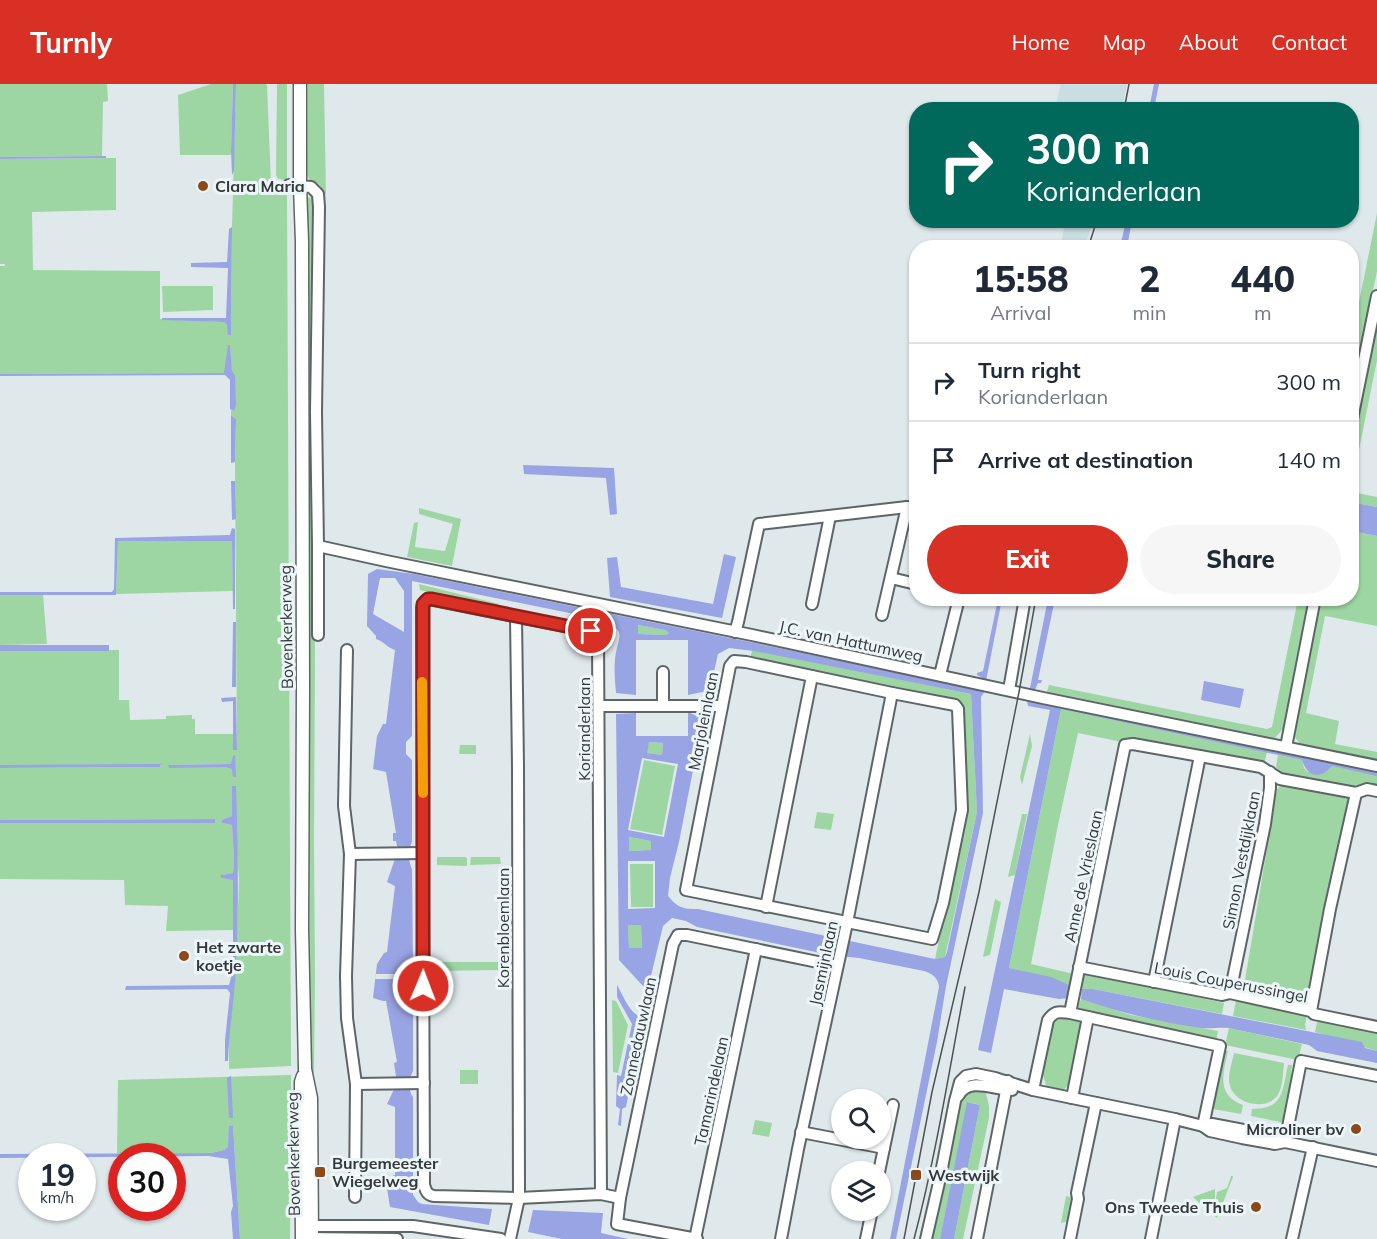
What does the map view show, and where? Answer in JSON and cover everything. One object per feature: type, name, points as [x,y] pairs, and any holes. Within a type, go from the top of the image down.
[{"type":"main road","name":"Bovenkerkerweg","points":[[300,84],[295,185],[302,242],[302,929],[305,1069],[311,1098],[307,1234]]},
{"type":"street","name":"Bovenkerkerweg","points":[[295,185],[311,187],[318,194],[319,207],[316,412],[318,635]]},
{"type":"street","points":[[1359,385],[1377,296]]},
{"type":"street","points":[[735,632],[759,524],[909,508]]},
{"type":"street","points":[[812,604],[830,516]]},
{"type":"street","points":[[882,615],[909,518]]},
{"type":"street","name":"J.C. van Hattumweg","points":[[318,546],[1377,766]]},
{"type":"street","points":[[891,578],[909,582]]},
{"type":"street","name":"Korianderlaan","points":[[601,1194],[599,641],[597,634],[428,599],[423,604],[418,853],[419,1083],[424,1185],[429,1195],[434,1196],[519,1198],[601,1194],[620,1198]]},
{"type":"street","points":[[940,675],[957,606]]},
{"type":"street","points":[[1009,690],[1024,606]]},
{"type":"street","points":[[1286,747],[1314,606]]},
{"type":"street","name":"Korenbloemlaan","points":[[510,1239],[519,1198],[516,617]]},
{"type":"street","points":[[347,650],[344,806],[350,854],[346,976],[347,1018],[356,1084],[355,1197]]},
{"type":"street","name":"Marjoleinlaan","points":[[734,661],[746,662],[812,676],[955,705],[958,709],[962,810],[943,903],[932,939],[845,928],[766,906],[686,890],[730,666],[734,661]]},
{"type":"street","points":[[663,672],[663,706]]},
{"type":"street","points":[[766,906],[812,676]]},
{"type":"street","name":"Jasmijnlaan","points":[[781,1239],[892,693]]},
{"type":"street","points":[[599,706],[722,706]]},
{"type":"street","name":"Simon Vestdijklaan","points":[[1125,745],[1133,744],[1261,767],[1270,772],[1265,824],[1230,993]]},
{"type":"street","name":"Anne de Vrieslaan","points":[[1070,1013],[1125,745]]},
{"type":"street","points":[[1154,982],[1200,756]]},
{"type":"street","points":[[1270,772],[1280,778],[1356,793],[1367,789],[1377,791]]},
{"type":"street","points":[[1311,1011],[1330,909],[1356,793]]},
{"type":"street","points":[[350,854],[418,853]]},
{"type":"street","name":"Zonnedauwlaan","points":[[696,1239],[617,1224],[620,1198],[673,945],[678,935],[838,963]]},
{"type":"street","name":"Tamarindelaan","points":[[696,1239],[756,949]]},
{"type":"street","name":"Louis Couperussingel","points":[[1079,967],[1222,995],[1230,993],[1377,1027]]},
{"type":"street","points":[[1033,1090],[1048,1020],[1058,1011],[1070,1013],[1220,1046],[1203,1126]]},
{"type":"street","points":[[1072,1098],[1088,1017]]},
{"type":"street","points":[[1285,1142],[1301,1061],[1377,1076]]},
{"type":"street","points":[[926,1239],[960,1082],[966,1076],[976,1074],[1007,1085],[1203,1126],[1212,1124],[1276,1136],[1285,1142],[1377,1161]]},
{"type":"street","points":[[356,1084],[419,1083]]},
{"type":"street","points":[[977,1239],[1007,1085]]},
{"type":"street","points":[[1070,1239],[1096,1103]]},
{"type":"street","points":[[891,1115],[893,1105]]},
{"type":"street","points":[[1151,1239],[1175,1119]]},
{"type":"street","points":[[801,1132],[831,1138]]},
{"type":"street","points":[[1292,1239],[1312,1147]]},
{"type":"street","points":[[866,1239],[870,1221]]},
{"type":"street","points":[[420,1239],[421,1227]]},
{"type":"street","points":[[307,1234],[421,1227],[501,1239]]},
{"type":"street","points":[[307,1234],[397,1239]]},
{"type":"shaded area","points":[[1061,84],[1127,84],[1123,102],[1057,102]]},
{"type":"shaded area","points":[[1064,228],[1091,228],[1087,240],[1062,240]]},
{"type":"green space","points":[[0,84],[107,84],[108,101],[103,102],[102,156],[0,157]]},
{"type":"green space","points":[[211,84],[233,84],[231,155],[180,155],[178,95]]},
{"type":"green space","points":[[236,84],[266,84],[271,183],[268,186],[281,185],[279,191],[287,192],[291,1066],[229,1069],[239,880],[232,786],[232,816],[223,820],[222,823],[232,825],[233,873],[222,875],[221,878],[233,879],[234,930],[166,931],[168,906],[125,905],[124,880],[0,879],[0,823],[215,822],[215,819],[0,820],[0,768],[160,767],[161,765],[0,765],[0,651],[119,650],[119,700],[129,700],[130,720],[166,719],[166,716],[192,715],[192,719],[195,719],[195,734],[233,734],[233,750],[237,750],[236,419],[231,415],[231,410],[234,411],[230,345],[225,373],[0,374],[0,266],[5,266],[5,264],[0,264],[0,159],[116,158],[116,210],[32,212],[33,270],[160,271],[160,319],[224,322],[231,334]],"holes":[[[233,756],[232,769],[169,767],[169,765],[232,764]]]},
{"type":"green space","points":[[277,84],[287,84],[287,180],[278,179],[276,175]]},
{"type":"green space","points":[[308,84],[324,84],[326,195],[319,184],[310,180],[307,175]]},
{"type":"green space","points":[[308,197],[312,198],[315,203],[312,375],[315,657],[313,1086],[310,1057],[306,200]]},
{"type":"green space","points":[[1377,213],[1377,271],[1359,358],[1359,302]]},
{"type":"green space","points":[[162,286],[213,286],[213,310],[163,312]]},
{"type":"green space","points":[[1377,317],[1377,360],[1359,450],[1359,406]]},
{"type":"green space","points":[[1359,493],[1377,497],[1377,507],[1359,504]]},
{"type":"green space","points":[[419,508],[461,519],[452,566],[407,557],[414,523],[418,522],[415,547],[445,551],[453,524],[419,514]]},
{"type":"green space","points":[[1359,532],[1377,536],[1377,626],[1325,616],[1306,713],[1339,721],[1335,744],[1377,752],[1377,761],[1300,744],[1293,730],[1318,606],[1359,606]]},
{"type":"green space","points":[[118,541],[232,541],[233,591],[116,594]]},
{"type":"green space","points":[[419,584],[499,604],[497,607],[420,590]]},
{"type":"green space","points":[[0,595],[43,595],[47,644],[0,645]]},
{"type":"green space","points":[[1297,606],[1309,606],[1283,729],[1274,739],[1046,695],[1049,685],[1267,729],[1272,727]]},
{"type":"green space","points":[[638,625],[665,630],[669,633],[666,635],[638,634]]},
{"type":"green space","points":[[752,650],[971,694],[977,812],[945,957],[935,959],[966,810],[962,708],[750,660]]},
{"type":"green space","points":[[622,661],[629,661],[630,679],[622,679]]},
{"type":"green space","points":[[1061,709],[1267,752],[1264,764],[1139,739],[1126,738],[1122,742],[1078,733],[1031,964],[1074,974],[1071,986],[1009,968]]},
{"type":"green space","points":[[1030,734],[1032,746],[1022,785],[1020,777]]},
{"type":"green space","points":[[649,742],[663,743],[662,755],[646,753]]},
{"type":"green space","points":[[460,745],[476,745],[476,754],[459,754]]},
{"type":"green space","points":[[1278,755],[1302,760],[1308,772],[1332,766],[1377,775],[1377,786],[1357,788],[1295,778],[1284,774],[1276,767]]},
{"type":"green space","points":[[644,760],[675,766],[662,835],[630,829]]},
{"type":"green space","points":[[1283,784],[1349,796],[1351,801],[1309,1002],[1247,992],[1244,986],[1277,789]]},
{"type":"green space","points":[[817,812],[834,814],[831,830],[814,828]]},
{"type":"green space","points":[[1022,814],[1027,814],[1015,875],[1008,877]]},
{"type":"green space","points":[[628,837],[651,841],[651,850],[629,851]]},
{"type":"green space","points":[[437,857],[466,857],[467,866],[437,865]]},
{"type":"green space","points":[[471,857],[500,857],[501,864],[470,865]]},
{"type":"green space","points":[[630,864],[653,864],[653,907],[631,907]]},
{"type":"green space","points":[[995,899],[1001,902],[990,955],[983,957]]},
{"type":"green space","points":[[628,925],[641,925],[642,948],[629,949]]},
{"type":"green space","points":[[437,962],[501,962],[501,970],[438,971],[437,969]]},
{"type":"green space","points":[[1086,973],[1224,1003],[1222,1014],[1093,989],[1082,989]]},
{"type":"green space","points":[[1081,999],[1131,1015],[1218,1031],[1216,1042],[1077,1010]]},
{"type":"green space","points":[[612,1000],[616,1001],[628,1025],[618,1073],[613,1072]]},
{"type":"green space","points":[[1236,1000],[1307,1015],[1306,1030],[1233,1016]]},
{"type":"green space","points":[[1059,1016],[1081,1022],[1084,1028],[1072,1080],[1063,1091],[1047,1088],[1042,1072],[1050,1024]]},
{"type":"green space","points":[[1318,1018],[1377,1030],[1377,1051],[1315,1032]]},
{"type":"green space","points":[[1229,1028],[1302,1044],[1298,1060],[1225,1045]]},
{"type":"green space","points":[[1224,1051],[1228,1051],[1223,1076],[1225,1090],[1234,1101],[1243,1105],[1241,1114],[1213,1109]]},
{"type":"green space","points":[[1234,1053],[1284,1063],[1280,1089],[1272,1101],[1251,1103],[1244,1101],[1233,1092],[1229,1078]]},
{"type":"green space","points":[[1288,1065],[1292,1065],[1291,1073],[1294,1078],[1285,1123],[1251,1116],[1252,1109],[1270,1106],[1280,1097]]},
{"type":"green space","points":[[460,1070],[478,1070],[478,1084],[460,1084]]},
{"type":"green space","points":[[291,1075],[290,1239],[240,1239],[233,1125],[229,1126],[229,1147],[211,1153],[186,1153],[186,1143],[117,1143],[118,1080]]},
{"type":"green space","points":[[973,1088],[985,1089],[989,1118],[963,1239],[954,1239],[980,1105],[968,1102],[940,1239],[931,1239],[957,1107],[962,1095]]},
{"type":"green space","points":[[755,1120],[772,1123],[769,1137],[752,1134]]},
{"type":"green space","points":[[1231,1176],[1233,1177],[1217,1218],[1210,1212],[1215,1205],[1217,1192],[1227,1188]]},
{"type":"green space","points":[[1215,1189],[1215,1198],[1208,1211],[1193,1197]]},
{"type":"green space","points":[[1066,1196],[1076,1199],[1070,1221],[1061,1223]]},
{"type":"water","points":[[233,84],[236,84],[234,171],[232,175],[231,151]]},
{"type":"water","points":[[1154,84],[1159,84],[1155,102],[1150,102]]},
{"type":"water","points":[[106,156],[106,158],[0,159],[0,157]]},
{"type":"water","points":[[232,227],[231,335],[228,335],[227,325],[224,322],[162,320],[162,318],[226,318],[228,268],[191,267],[191,263],[227,262],[229,229]]},
{"type":"water","points":[[1124,228],[1131,228],[1128,240],[1122,240]]},
{"type":"water","points":[[228,345],[230,345],[232,371],[235,376],[236,405],[234,411],[230,409],[230,380],[225,375],[0,376],[0,374],[224,373]]},
{"type":"water","points":[[231,415],[236,419],[235,462],[231,463]]},
{"type":"water","points":[[523,465],[614,468],[617,514],[610,515],[606,478],[524,474]]},
{"type":"water","points":[[231,481],[235,481],[236,519],[232,520]]},
{"type":"water","points":[[1359,504],[1377,507],[1377,536],[1359,532]]},
{"type":"water","points":[[232,528],[235,529],[235,609],[233,609],[232,541],[118,541],[116,595],[0,595],[0,592],[112,592],[114,589],[115,538],[230,535]]},
{"type":"water","points":[[724,554],[736,557],[722,618],[610,597],[607,558],[617,557],[621,587],[713,604]]},
{"type":"water","points":[[377,569],[414,574],[979,690],[984,688],[985,691],[981,697],[983,813],[896,1239],[890,1239],[939,987],[938,981],[924,971],[859,958],[830,955],[697,927],[686,921],[672,918],[663,926],[649,984],[646,987],[643,986],[619,960],[616,714],[636,713],[636,736],[688,736],[688,712],[703,719],[670,878],[668,896],[675,903],[685,908],[935,959],[945,957],[947,952],[977,812],[971,694],[729,648],[718,654],[710,689],[688,695],[688,640],[636,640],[636,695],[616,693],[615,663],[619,634],[615,627],[608,623],[599,619],[412,581],[412,736],[406,742],[406,754],[412,760],[412,842],[409,855],[412,869],[413,963],[407,969],[407,984],[413,991],[413,1071],[410,1091],[413,1097],[413,1195],[422,1204],[492,1209],[489,1225],[390,1207],[387,1188],[392,1176],[395,1175],[395,1107],[387,1104],[397,1083],[394,1063],[397,1062],[386,1001],[373,998],[377,964],[387,952],[395,886],[387,882],[398,850],[396,841],[393,841],[393,833],[396,833],[386,772],[373,769],[377,736],[383,724],[386,724],[395,650],[376,639],[367,626],[368,574]],"holes":[[[380,578],[395,578],[404,591],[404,632],[373,614]],[[638,625],[665,630],[669,633],[666,635],[638,634]],[[649,742],[663,743],[662,755],[647,753]],[[642,758],[678,764],[664,837],[628,830]],[[629,837],[651,841],[651,850],[629,851]],[[628,861],[655,861],[655,908],[628,909]],[[628,925],[641,925],[642,948],[629,948]]]},
{"type":"water","points":[[997,606],[1001,606],[986,681],[977,675],[983,671]]},
{"type":"water","points":[[1047,606],[1054,606],[1038,680],[1042,680],[1034,692],[1030,688]]},
{"type":"water","points":[[233,622],[236,622],[236,687],[232,687]]},
{"type":"water","points":[[0,645],[109,645],[109,651],[0,651]]},
{"type":"water","points":[[1204,681],[1244,689],[1240,708],[1201,700]]},
{"type":"water","points":[[236,697],[237,750],[233,750],[233,701],[222,702],[221,698]]},
{"type":"water","points":[[1029,699],[1377,770],[1377,776],[1332,766],[1319,775],[1314,775],[1307,770],[1302,760],[1061,709],[1009,968],[1051,977],[1071,986],[1069,998],[1059,999],[1004,989],[991,1053],[978,1050],[1050,710],[1028,706]]},
{"type":"water","points":[[235,755],[236,777],[233,777],[232,769],[224,767],[169,768],[168,765],[231,764]]},
{"type":"water","points":[[161,764],[160,767],[0,768],[0,765]]},
{"type":"water","points":[[232,786],[236,786],[238,924],[228,1061],[225,1061],[230,993],[227,989],[125,990],[126,986],[229,985],[233,970],[233,880],[221,878],[221,875],[233,873],[232,825],[222,823],[222,820],[232,816]]},
{"type":"water","points":[[215,819],[215,823],[0,823],[0,820]]},
{"type":"water","points":[[617,985],[631,1009],[644,1018],[626,1107],[622,1109],[621,1126],[618,1125],[620,1109],[616,1106],[617,1075],[621,1076],[632,1024],[617,997]]},
{"type":"water","points":[[1082,989],[1093,989],[1362,1042],[1365,1048],[1377,1051],[1377,1063],[1317,1051],[1309,1045],[1229,1028],[1201,1028],[1140,1017],[1081,999]]},
{"type":"water","points":[[231,1076],[233,1118],[229,1118],[227,1078]]},
{"type":"water","points":[[967,1102],[980,1105],[954,1239],[940,1239]]},
{"type":"water","points":[[233,1125],[240,1239],[233,1239],[231,1212],[233,1206],[228,1159],[186,1156],[186,1153],[211,1153],[224,1150],[228,1147],[229,1126]]},
{"type":"water","points":[[108,1153],[108,1157],[96,1157],[96,1154]]},
{"type":"water","points":[[0,1154],[18,1154],[18,1158],[0,1158]]},
{"type":"water","points":[[533,1210],[603,1213],[601,1233],[628,1239],[562,1239],[528,1232]]},
{"type":"pier","points":[[376,974],[410,974],[410,979],[375,979]]},
{"type":"tram line","points":[[1126,102],[1129,84]]},
{"type":"tram line","points":[[1091,240],[1094,228]]},
{"type":"tram line","points":[[904,1239],[932,1092],[979,892],[1035,606]]},
{"type":"tram line","points":[[914,1239],[936,1145],[965,987]]},
{"type":"slow traffic","points":[[422,682],[423,793]]},
{"type":"place","name":"Clara Maria","points":[[203,186]]},
{"type":"place","name":"Het zwarte koetje","points":[[184,956]]},
{"type":"place","name":"Microliner bv","points":[[1356,1129]]},
{"type":"place","name":"Burgemeester Wiegelweg","points":[[320,1172]]},
{"type":"place","name":"Westwijk","points":[[916,1175]]},
{"type":"place","name":"Ons Tweede Thuis","points":[[1256,1207]]},
{"type":"route","points":[[423,986],[423,604],[428,599],[432,599],[591,631]]}]
